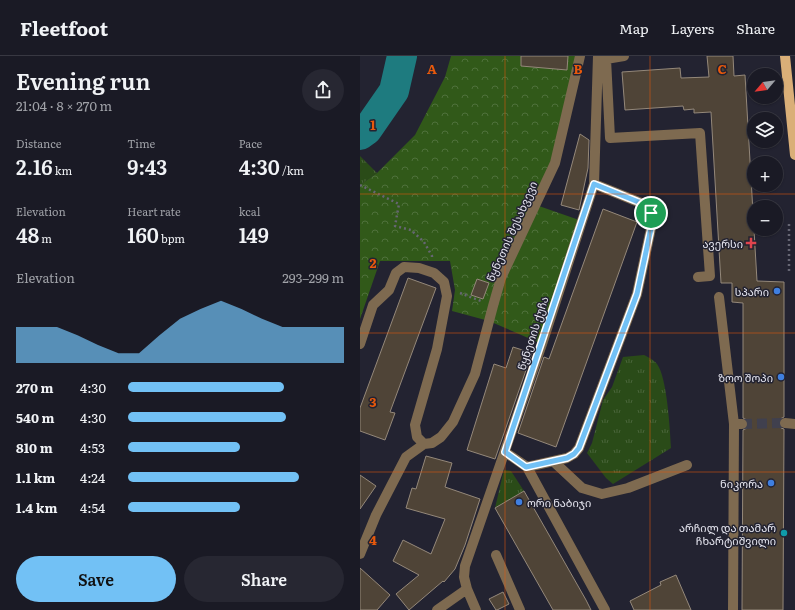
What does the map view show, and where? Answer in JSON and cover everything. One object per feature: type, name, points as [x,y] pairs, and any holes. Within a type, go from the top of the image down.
[{"type":"main road","points":[[785,56],[795,155]]},
{"type":"street","name":"წყნეთის შესახვევი","points":[[360,554],[376,515],[406,457],[424,444],[432,443],[441,437],[453,422],[475,374],[501,278],[555,163],[580,56]]},
{"type":"street","name":"წყნეთის ქუჩა","points":[[476,610],[467,589],[464,577],[465,566],[505,452],[594,184],[598,56]]},
{"type":"street","points":[[624,56],[606,59],[610,138],[700,133],[710,276],[698,277]]},
{"type":"street","points":[[526,467],[567,458],[574,454],[579,448],[637,294],[653,219],[651,213],[646,205],[594,184]]},
{"type":"street","points":[[360,344],[373,305],[389,290],[396,273],[404,267],[419,268],[434,273],[444,282],[447,296],[437,349],[415,425],[417,437],[424,444]]},
{"type":"street","points":[[719,297],[738,424],[733,610]]},
{"type":"street","points":[[505,452],[526,467],[604,610]]},
{"type":"street","points":[[553,461],[582,488],[602,494],[628,488],[687,465]]},
{"type":"street","points":[[496,555],[520,610]]},
{"type":"street","points":[[437,610],[467,589]]},
{"type":"path","points":[[360,184],[399,204],[395,226],[410,230],[424,242],[432,256],[434,273]]},
{"type":"path","points":[[789,224],[789,274]]},
{"type":"path","points":[[458,292],[486,303]]},
{"type":"green space","points":[[451,56],[580,56],[555,163],[536,205],[582,221],[542,344],[489,321],[452,311],[455,290],[450,261],[380,261],[360,319],[360,185],[377,173],[415,135],[445,77]]},
{"type":"green space","points":[[360,156],[377,173],[360,185]]},
{"type":"green space","points":[[644,355],[657,364],[663,380],[666,391],[671,448],[613,484],[606,478],[587,453],[592,443],[603,400],[612,387],[623,357]]},
{"type":"green space","points":[[504,470],[511,471],[524,491],[495,508]]},
{"type":"building","points":[[521,56],[568,56],[567,70],[521,66]]},
{"type":"building","points":[[707,56],[733,56],[734,76],[745,75],[747,148],[749,148],[750,156],[747,156],[747,192],[752,192],[752,200],[747,200],[747,236],[754,236],[757,281],[784,282],[784,417],[780,419],[779,423],[781,428],[784,429],[783,610],[742,610],[743,430],[747,428],[748,424],[747,420],[743,418],[743,303],[732,302],[732,283],[721,283],[711,112],[694,113],[694,109],[684,110],[683,106],[625,110],[622,72],[680,68],[681,78],[709,77]]},
{"type":"building","points":[[580,134],[589,140],[588,168],[579,210],[561,205]]},
{"type":"building","points":[[603,209],[637,222],[556,447],[518,433],[544,357],[549,359]]},
{"type":"building","points":[[408,278],[436,288],[390,412],[395,413],[385,440],[360,431],[360,408]]},
{"type":"building","points":[[477,279],[489,283],[483,299],[471,295]]},
{"type":"building","points":[[513,347],[532,353],[495,459],[467,450],[494,364],[506,368]]},
{"type":"building","points":[[426,456],[452,463],[445,487],[480,499],[465,545],[455,569],[444,582],[443,581],[409,610],[396,594],[419,575],[393,561],[403,540],[431,554],[445,519],[406,508],[412,488],[416,489]]},
{"type":"building","points":[[360,475],[376,486],[360,509]]},
{"type":"building","points":[[524,491],[591,610],[553,610],[495,508]]},
{"type":"building","points":[[360,568],[390,595],[377,610],[360,610]]},
{"type":"building","points":[[676,575],[691,610],[634,610],[630,601],[661,585],[660,582]]},
{"type":"building","points":[[503,592],[509,604],[496,610],[489,599]]},
{"type":"waterway","points":[[360,135],[367,130],[394,91],[402,56]]},
{"type":"tunnel","points":[[742,424],[785,423]]},
{"type":"place","name":"ავერსი","points":[[751,243]]},
{"type":"place","name":"სპარი","points":[[777,291]]},
{"type":"place","name":"ზოო შოპი","points":[[781,377]]},
{"type":"place","name":"ნიკორა","points":[[771,483]]},
{"type":"place","name":"ორი ნაბიჯი","points":[[519,502]]},
{"type":"place","name":"არჩილ და თამარ ჩხარტიშვილი","points":[[784,533]]},
{"type":"route","points":[[594,184],[646,205],[651,213],[653,219],[637,294],[579,448],[574,454],[567,458],[526,467],[505,452],[594,184]]}]
